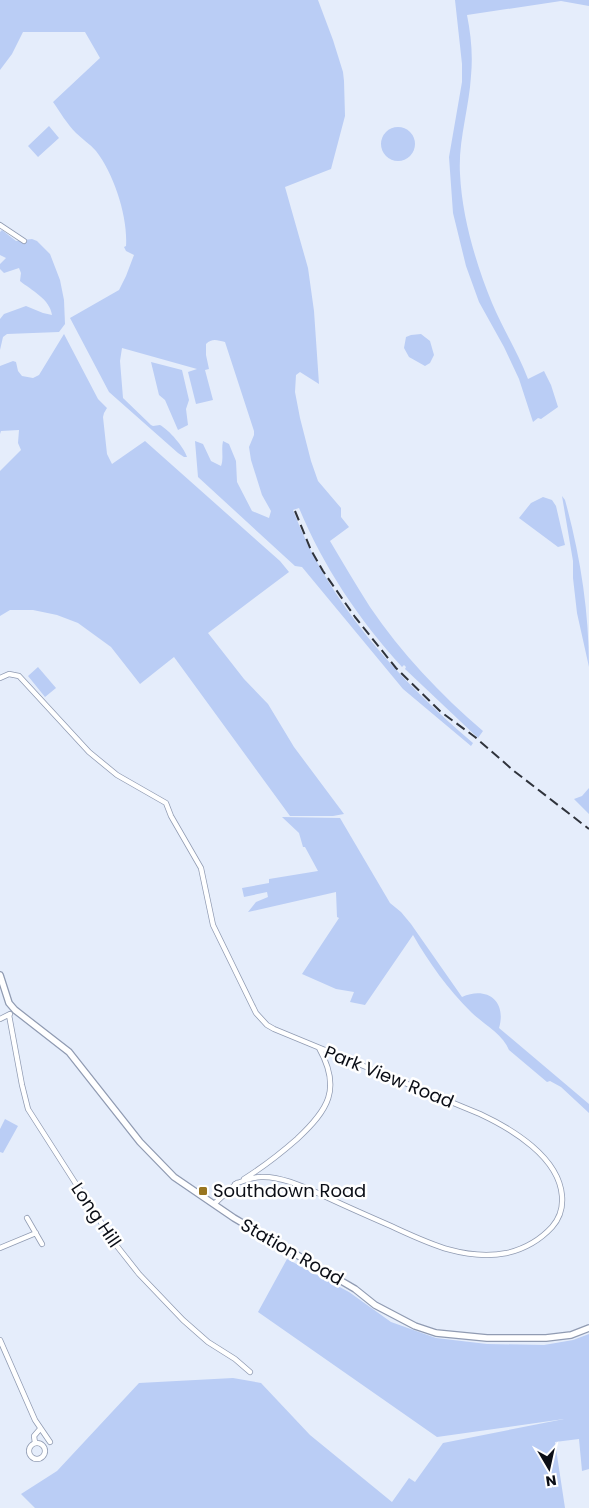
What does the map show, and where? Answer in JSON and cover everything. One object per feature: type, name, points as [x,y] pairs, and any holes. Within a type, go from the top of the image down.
[{"type":"street","points":[[0,225],[24,241]]},
{"type":"street","name":"Park View Road","points":[[0,678],[9,674],[19,676],[89,752],[116,774],[166,803],[171,816],[201,868],[213,925],[256,1013],[267,1025],[489,1118],[541,1153],[559,1180],[562,1201],[561,1211],[555,1223],[536,1241],[507,1253],[477,1255],[461,1253],[434,1245],[317,1193],[283,1180],[262,1177],[235,1184]]},
{"type":"street","name":"Station Road","points":[[0,975],[9,1003],[15,1010],[69,1052],[156,1159],[174,1177],[255,1231],[355,1289],[375,1304],[414,1326],[436,1333],[487,1338],[559,1337],[589,1328]]},
{"type":"street","points":[[0,1019],[15,1010]]},
{"type":"street","name":"Long Hill","points":[[9,1015],[28,1109],[109,1236],[139,1274],[183,1320],[208,1342],[235,1359],[250,1372]]},
{"type":"street","points":[[214,1204],[235,1184],[261,1169],[284,1151],[316,1122],[328,1096],[330,1079],[327,1062],[319,1048]]},
{"type":"street","points":[[27,1218],[42,1244]]},
{"type":"street","points":[[0,1248],[36,1233]]},
{"type":"street","points":[[0,1340],[31,1412],[50,1442]]},
{"type":"street","points":[[35,1443],[34,1436],[40,1429]]},
{"type":"shaded area","points":[[0,0],[318,0],[343,72],[345,116],[331,169],[285,187],[308,268],[314,311],[319,384],[300,372],[296,375],[295,392],[300,418],[318,481],[341,508],[341,517],[349,527],[330,541],[382,624],[422,673],[483,731],[478,738],[405,669],[404,665],[402,667],[386,649],[343,592],[319,551],[299,508],[293,510],[325,577],[368,638],[445,719],[473,743],[471,746],[403,689],[302,567],[295,566],[198,477],[195,441],[203,444],[211,461],[221,466],[223,441],[229,444],[236,461],[237,482],[252,511],[269,518],[271,511],[262,495],[251,460],[249,447],[254,431],[225,342],[213,340],[206,344],[209,369],[205,370],[213,400],[196,404],[188,372],[197,369],[122,348],[120,361],[123,398],[151,425],[160,425],[168,431],[180,444],[187,457],[178,453],[109,392],[70,318],[119,290],[134,255],[126,251],[124,247],[126,246],[125,222],[119,196],[109,171],[96,151],[78,135],[53,102],[100,58],[85,32],[23,32],[12,54],[0,70]]},
{"type":"shaded area","points":[[455,0],[589,0],[589,6],[561,1],[467,15],[472,60],[470,88],[462,137],[460,162],[461,190],[475,256],[496,313],[528,379],[544,371],[558,407],[541,419],[538,418],[533,422],[519,379],[479,302],[466,266],[453,213],[449,157],[462,82],[462,64]]},
{"type":"shaded area","points":[[49,126],[59,138],[38,157],[28,146]]},
{"type":"shaded area","points":[[398,127],[410,132],[415,144],[410,156],[398,161],[386,156],[381,144],[386,132]]},
{"type":"shaded area","points":[[2,230],[16,241],[32,239],[37,241],[50,254],[60,280],[64,300],[65,324],[59,332],[7,334],[3,337],[0,350],[0,319],[4,314],[26,306],[52,315],[48,304],[20,281],[21,273],[19,268],[4,273],[0,269],[0,264],[6,258],[0,255],[0,232]]},
{"type":"shaded area","points":[[64,334],[98,399],[107,408],[103,417],[107,454],[112,464],[145,441],[280,561],[289,572],[208,633],[244,679],[268,704],[294,747],[344,814],[333,816],[290,816],[174,657],[140,684],[111,647],[78,623],[57,615],[33,610],[10,610],[0,616],[0,471],[21,450],[18,443],[19,430],[1,431],[0,434],[0,366],[13,361],[16,362],[18,371],[22,376],[33,378],[39,375]]},
{"type":"shaded area","points":[[421,334],[430,341],[434,355],[430,363],[425,366],[409,357],[404,348],[406,337]]},
{"type":"shaded area","points":[[151,362],[182,370],[189,400],[186,409],[188,425],[178,430],[165,400],[159,395]]},
{"type":"shaded area","points":[[562,496],[565,500],[570,520],[583,583],[589,667],[577,613],[573,561]]},
{"type":"shaded area","points":[[543,497],[552,500],[556,506],[565,545],[558,547],[519,518],[531,503]]},
{"type":"shaded area","points":[[38,667],[56,688],[45,697],[28,676]]},
{"type":"shaded area","points":[[589,788],[589,814],[574,799],[582,796]]},
{"type":"shaded area","points":[[282,817],[340,818],[390,903],[411,924],[462,997],[479,993],[493,998],[500,1010],[499,1028],[589,1104],[589,1113],[561,1087],[550,1081],[547,1082],[509,1050],[498,1034],[471,1012],[439,975],[413,935],[365,1005],[350,1002],[354,992],[336,989],[302,974],[339,918],[337,917],[336,892],[248,912],[256,902],[268,897],[267,892],[244,897],[242,888],[269,883],[269,879],[318,871],[305,847],[303,847],[299,833]]},
{"type":"shaded area","points":[[5,1119],[18,1126],[3,1153],[0,1152],[0,1129]]},
{"type":"shaded area","points":[[287,1259],[349,1292],[391,1322],[436,1338],[487,1344],[544,1345],[573,1340],[589,1334],[589,1469],[582,1471],[579,1439],[555,1442],[565,1508],[35,1508],[21,1494],[57,1471],[139,1383],[233,1378],[261,1383],[310,1435],[392,1502],[409,1478],[415,1482],[443,1443],[564,1419],[437,1437],[258,1312]]},
{"type":"railway","points":[[295,511],[311,550],[323,571],[355,617],[396,668],[441,712],[589,829]]},
{"type":"place","name":"Southdown Road","points":[[203,1191]]}]
